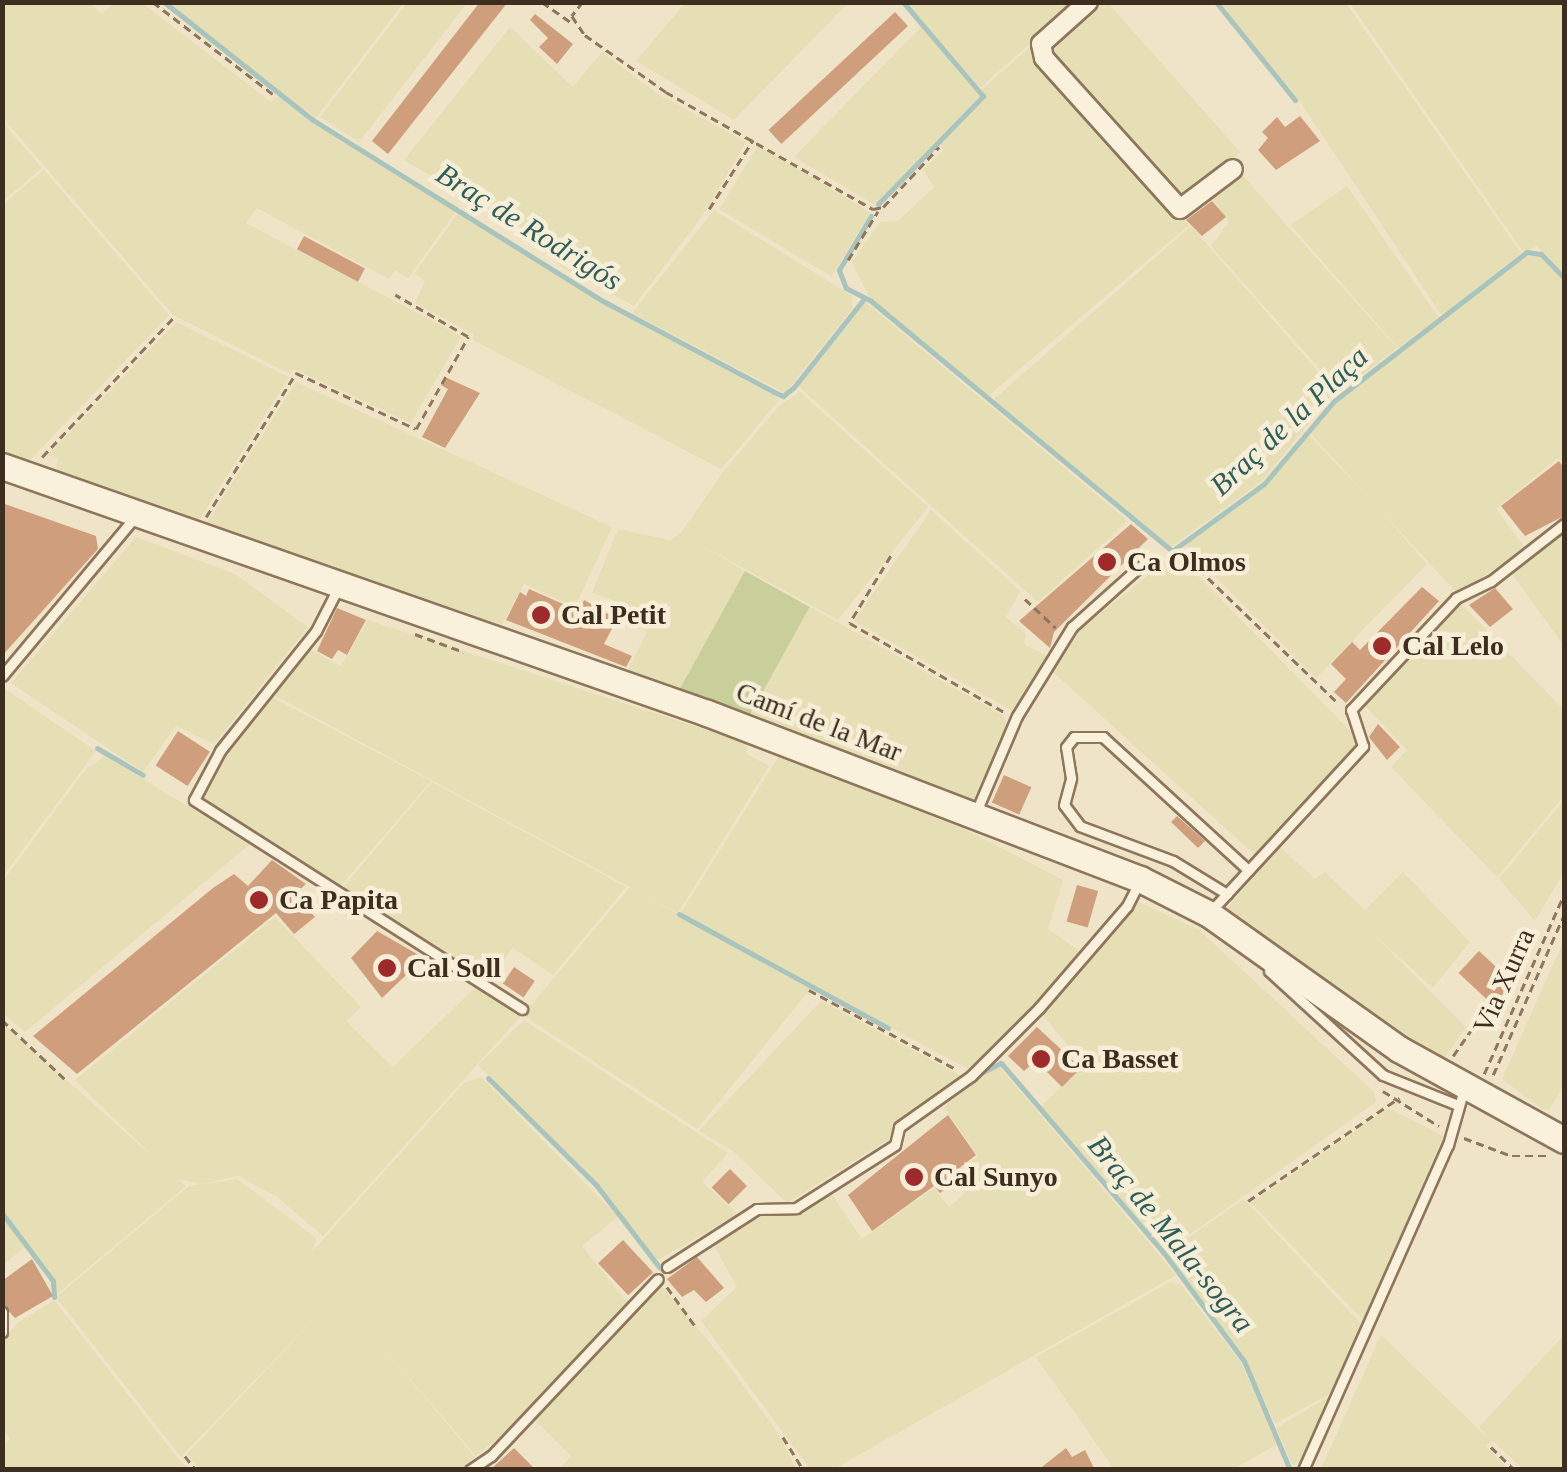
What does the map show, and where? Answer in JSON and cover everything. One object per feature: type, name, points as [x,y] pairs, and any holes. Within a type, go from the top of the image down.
[{"type":"main road","name":"Camí de la Mar","points":[[2,466],[708,712],[1140,880],[1208,914],[1470,1094],[1564,1140]]},
{"type":"street","points":[[1088,2],[1041,44],[1044,58],[1180,208],[1233,169]]},
{"type":"lane","points":[[2,676],[137,514]]},
{"type":"lane","points":[[1208,914],[1363,746],[1350,714],[1456,598],[1491,582],[1564,524]]},
{"type":"lane","points":[[974,814],[1015,719],[1070,633],[1138,567]]},
{"type":"lane","points":[[339,586],[316,631],[220,751],[194,800],[522,1010]]},
{"type":"lane","points":[[1227,894],[1173,861],[1080,826],[1064,806],[1071,778],[1066,746],[1074,737],[1102,738],[1248,870]]},
{"type":"lane","points":[[667,1266],[758,1209],[796,1208],[895,1144],[899,1127],[971,1076],[1127,906],[1140,880]]},
{"type":"lane","points":[[1233,931],[1354,1052],[1412,1088],[1470,1094],[1302,1470]]},
{"type":"lane","points":[[470,1470],[503,1444],[658,1279]]},
{"type":"lane","points":[[2,1312],[2,1332]]},
{"type":"path","points":[[153,2],[273,94]]},
{"type":"path","points":[[542,2],[666,92],[879,210]]},
{"type":"path","points":[[572,22],[583,2]]},
{"type":"path","points":[[709,209],[754,139]]},
{"type":"path","points":[[848,260],[879,210],[940,147]]},
{"type":"path","points":[[195,535],[296,373],[416,429],[468,337],[395,295]]},
{"type":"path","points":[[36,478],[42,456],[173,318]]},
{"type":"path","points":[[1180,551],[1350,714]]},
{"type":"path","points":[[891,556],[850,623],[1015,719]]},
{"type":"path","points":[[1026,599],[1070,633]]},
{"type":"path","points":[[404,630],[475,654]]},
{"type":"path","name":"Via Xurra","points":[[1470,1094],[1564,894]]},
{"type":"path","points":[[1470,1094],[1564,916]]},
{"type":"path","points":[[809,990],[971,1076]]},
{"type":"path","points":[[2,1020],[66,1080]]},
{"type":"path","points":[[1440,1074],[1473,1027]]},
{"type":"path","points":[[1380,1088],[1394,1101],[1452,1132],[1512,1156],[1564,1156]]},
{"type":"path","points":[[1248,1201],[1412,1088]]},
{"type":"path","points":[[658,1279],[696,1327]]},
{"type":"path","points":[[783,1436],[804,1470]]},
{"type":"path","points":[[1492,1447],[1514,1470]]},
{"type":"path","points":[[185,1456],[196,1470]]},
{"type":"shaded area","points":[[166,2],[403,3],[316,118]]},
{"type":"shaded area","points":[[686,2],[848,3],[734,120],[636,61]]},
{"type":"shaded area","points":[[2,3],[90,3],[102,14],[113,3],[142,3],[271,102],[279,95],[322,128],[459,207],[408,278],[395,270],[389,279],[257,208],[246,223],[461,336],[411,423],[294,369],[290,374],[173,315],[3,118]]},
{"type":"shaded area","points":[[407,3],[467,3],[359,142],[320,117]]},
{"type":"shaded area","points":[[905,3],[1076,3],[980,88]]},
{"type":"shaded area","points":[[1096,3],[1108,3],[1240,152],[1181,205],[1049,58],[1047,42]]},
{"type":"shaded area","points":[[1218,3],[1346,3],[1521,253],[1442,316],[1297,97]]},
{"type":"shaded area","points":[[1350,3],[1563,3],[1564,276],[1537,246],[1524,253]]},
{"type":"shaded area","points":[[510,27],[573,87],[602,52],[658,94],[746,142],[703,215],[634,306],[565,269],[501,217],[404,160]]},
{"type":"shaded area","points":[[921,27],[980,96],[875,205],[794,157]]},
{"type":"shaded area","points":[[1030,47],[1189,225],[987,397],[870,299],[852,262],[880,222],[898,221],[934,187],[923,170],[943,151],[940,143],[984,96],[980,91]]},
{"type":"shaded area","points":[[2,122],[42,168],[3,201],[2,201]]},
{"type":"shaded area","points":[[758,145],[870,212],[832,277],[719,209]]},
{"type":"shaded area","points":[[44,170],[169,315],[30,460],[3,451],[2,205]]},
{"type":"shaded area","points":[[1241,174],[1397,348],[1340,392],[1211,246],[1229,222],[1211,197]]},
{"type":"shaded area","points":[[1347,186],[1439,318],[1398,348],[1291,225]]},
{"type":"shaded area","points":[[461,209],[600,302],[780,399],[721,469],[473,340],[473,334],[415,303],[425,281],[414,274]]},
{"type":"shaded area","points":[[714,210],[852,296],[852,309],[785,393],[632,313]]},
{"type":"shaded area","points":[[1191,226],[1335,391],[1262,481],[1171,547],[992,401]]},
{"type":"shaded area","points":[[1528,254],[1539,256],[1564,282],[1564,464],[1558,458],[1496,509],[1526,549],[1457,593],[1378,508],[1427,564],[1316,678],[1184,545],[1265,485],[1308,434],[1372,501],[1310,433],[1332,405]]},
{"type":"shaded area","points":[[865,302],[1128,521],[1038,602],[798,386]]},
{"type":"shaded area","points":[[176,322],[289,377],[198,522],[56,471],[58,459],[48,455]]},
{"type":"shaded area","points":[[296,382],[612,527],[575,607],[524,584],[499,630],[207,523]]},
{"type":"shaded area","points":[[800,392],[928,507],[838,620],[694,541],[745,571],[680,688],[628,670],[647,632],[619,616],[624,604],[592,593],[618,529],[670,540],[680,534],[723,472],[780,405]]},
{"type":"shaded area","points":[[931,510],[1020,591],[1006,617],[1026,634],[1024,644],[1051,658],[1014,712],[854,621]]},
{"type":"shaded area","points":[[1564,530],[1564,646],[1512,574]]},
{"type":"shaded area","points":[[136,537],[235,574],[308,627],[214,744],[176,726],[143,772],[11,683]]},
{"type":"shaded area","points":[[1176,553],[1356,737],[1354,747],[1255,855],[1053,672],[1081,629]]},
{"type":"shaded area","points":[[1460,603],[1564,710],[1564,796],[1497,877],[1391,767],[1407,750],[1364,705]]},
{"type":"shaded area","points":[[810,607],[1004,716],[1007,725],[973,801],[750,713]]},
{"type":"shaded area","points":[[368,620],[746,743],[747,754],[769,766],[678,913],[270,693],[307,648],[341,666]]},
{"type":"shaded area","points":[[2,687],[96,751],[3,876],[2,876]]},
{"type":"shaded area","points":[[268,695],[431,781],[338,889],[200,796],[224,751]]},
{"type":"shaded area","points":[[105,756],[250,844],[25,1032],[3,1013],[3,881],[86,769]]},
{"type":"shaded area","points":[[779,756],[966,830],[1063,880],[1048,929],[1081,952],[1030,1014],[968,1069],[680,914]]},
{"type":"shaded area","points":[[432,782],[626,887],[553,975],[513,948],[485,982],[340,891]]},
{"type":"shaded area","points":[[1564,800],[1564,872],[1535,921],[1499,879]]},
{"type":"shaded area","points":[[1279,846],[1315,879],[1325,872],[1365,910],[1403,872],[1470,942],[1433,988],[1369,930],[1466,1027],[1443,1060],[1226,910]]},
{"type":"shaded area","points":[[630,887],[811,988],[697,1129],[523,1015]]},
{"type":"shaded area","points":[[1136,901],[1198,929],[1374,1092],[1376,1102],[1165,1252],[1040,1107],[1084,1065],[1041,1013]]},
{"type":"shaded area","points":[[275,917],[361,1007],[346,1021],[393,1067],[475,988],[520,1017],[323,1236],[276,1196],[238,1176],[201,1184],[176,1179],[75,1080]]},
{"type":"shaded area","points":[[1564,941],[1564,1084],[1550,1109],[1542,1109],[1502,1079]]},
{"type":"shaded area","points":[[821,1001],[961,1076],[894,1124],[889,1139],[787,1203],[733,1151],[699,1131]]},
{"type":"shaded area","points":[[524,1020],[728,1153],[702,1182],[738,1214],[656,1261],[598,1185],[478,1065]]},
{"type":"shaded area","points":[[3,1024],[186,1186],[56,1295],[54,1279],[3,1211]]},
{"type":"shaded area","points":[[996,1063],[1176,1275],[834,1469],[810,1469],[701,1321],[737,1287],[713,1244],[760,1213],[796,1213],[829,1190],[862,1239],[934,1188],[949,1207],[965,1193],[955,1173],[978,1156],[944,1107]]},
{"type":"shaded area","points":[[481,1077],[618,1217],[582,1246],[628,1303],[523,1417],[476,1456],[364,1325],[475,1457],[462,1469],[201,1470],[187,1454],[329,1303],[181,1457],[56,1297],[189,1186],[237,1179],[316,1238],[312,1252],[464,1083]]},
{"type":"shaded area","points":[[1388,1108],[1443,1136],[1364,1321],[1251,1203]]},
{"type":"shaded area","points":[[1244,1199],[1362,1325],[1331,1393],[1275,1424],[1246,1362],[1165,1254]]},
{"type":"shaded area","points":[[2,1215],[27,1245],[3,1265],[2,1265]]},
{"type":"shaded area","points":[[1170,1282],[1181,1285],[1241,1363],[1278,1444],[1233,1469],[1114,1469],[1036,1357]]},
{"type":"shaded area","points":[[660,1284],[725,1361],[778,1433],[796,1469],[559,1469],[571,1456],[535,1420]]},
{"type":"shaded area","points":[[54,1300],[188,1469],[3,1469],[3,1445],[10,1439],[3,1429],[3,1342],[17,1323]]},
{"type":"shaded area","points":[[1381,1335],[1489,1439],[1479,1427],[1564,1335],[1564,1469],[1523,1469],[1493,1441],[1485,1446],[1509,1469],[1321,1469]]},
{"type":"shaded area","points":[[1330,1396],[1303,1459],[1293,1466],[1276,1428]]},
{"type":"green space","points":[[745,571],[810,607],[745,724],[680,688]]},
{"type":"building","points":[[480,2],[508,2],[388,154],[372,141]]},
{"type":"building","points":[[895,12],[908,26],[781,144],[768,130]]},
{"type":"building","points":[[535,14],[573,44],[557,64],[539,47],[548,38],[530,20]]},
{"type":"building","points":[[1300,116],[1320,141],[1276,170],[1258,150],[1268,138],[1262,132],[1277,117],[1285,127]]},
{"type":"building","points":[[1212,201],[1226,217],[1202,236],[1186,220]]},
{"type":"building","points":[[304,236],[365,268],[358,282],[297,249]]},
{"type":"building","points":[[445,377],[480,393],[445,448],[422,437],[448,389],[441,385]]},
{"type":"building","points":[[1559,461],[1564,468],[1564,516],[1525,536],[1501,506]]},
{"type":"building","points":[[2,503],[96,536],[98,549],[2,656]]},
{"type":"building","name":"Ca Olmos","points":[[1131,524],[1148,539],[1054,632],[1050,648],[1019,621]]},
{"type":"building","name":"Cal Lelo","points":[[1422,587],[1439,601],[1346,703],[1334,692],[1346,679],[1331,664],[1352,642],[1360,650]]},
{"type":"building","points":[[1495,588],[1513,609],[1490,627],[1469,605]]},
{"type":"building","points":[[529,589],[579,611],[584,600],[617,619],[604,644],[632,656],[626,667],[506,620],[520,592],[526,596]]},
{"type":"building","points":[[337,608],[366,620],[347,655],[338,650],[332,659],[317,651]]},
{"type":"building","points":[[1378,724],[1400,747],[1387,760],[1369,737]]},
{"type":"building","points":[[178,731],[210,752],[188,786],[156,765]]},
{"type":"building","points":[[1004,775],[1031,787],[1019,815],[992,802]]},
{"type":"building","points":[[1177,816],[1205,841],[1198,848],[1171,822]]},
{"type":"building","points":[[272,860],[306,884],[295,894],[315,917],[294,934],[276,913],[77,1074],[33,1036],[213,888],[234,874],[248,886]]},
{"type":"building","points":[[1077,885],[1098,891],[1088,928],[1067,922]]},
{"type":"building","name":"Cal Soll","points":[[377,931],[424,958],[382,998],[351,958]]},
{"type":"building","points":[[1479,951],[1514,984],[1494,1006],[1459,973]]},
{"type":"building","points":[[514,967],[535,981],[524,998],[503,984]]},
{"type":"building","name":"Ca Basset","points":[[1037,1027],[1081,1068],[1062,1087],[1036,1061],[1024,1071],[1008,1056]]},
{"type":"building","name":"Cal Sunyo","points":[[948,1115],[976,1155],[953,1173],[957,1181],[940,1193],[934,1186],[872,1231],[848,1195]]},
{"type":"building","points":[[730,1169],[747,1186],[729,1204],[712,1187]]},
{"type":"building","points":[[623,1240],[653,1272],[628,1295],[598,1263]]},
{"type":"building","points":[[697,1257],[724,1288],[706,1302],[694,1290],[682,1297],[667,1279]]},
{"type":"building","points":[[32,1259],[53,1296],[15,1318],[2,1304],[2,1281]]},
{"type":"building","points":[[514,1448],[536,1470],[490,1470]]},
{"type":"building","points":[[1066,1448],[1072,1457],[1085,1450],[1095,1470],[1038,1470]]},
{"type":"waterway","name":"Braç de Rodrigós","points":[[164,2],[313,120],[601,300],[783,396],[863,300]]},
{"type":"waterway","points":[[878,204],[983,96],[903,2]]},
{"type":"waterway","points":[[1216,2],[1295,100]]},
{"type":"waterway","name":"Braç de la Plaça","points":[[871,216],[839,270],[846,288],[871,301],[1172,551],[1264,484],[1334,401],[1527,252],[1541,254],[1564,278]]},
{"type":"waterway","name":"Braç de Mala-sogra","points":[[217,746],[263,690]]},
{"type":"waterway","points":[[97,748],[143,775]]},
{"type":"waterway","name":"Braç de Mala-sogra","points":[[679,914],[888,1028]]},
{"type":"waterway","name":"Braç de Mala-sogra","points":[[981,1073],[1001,1063],[1164,1253],[1244,1361],[1290,1470]]},
{"type":"waterway","points":[[488,1078],[597,1186],[660,1268]]},
{"type":"waterway","points":[[2,1213],[53,1281],[54,1297]]},
{"type":"waterway","points":[[464,1470],[493,1448]]},
{"type":"place","name":"Ca Olmos","points":[[1107,562]]},
{"type":"place","name":"Cal Petit","points":[[541,615]]},
{"type":"place","name":"Cal Lelo","points":[[1382,646]]},
{"type":"place","name":"Ca Papita","points":[[259,900]]},
{"type":"place","name":"Cal Soll","points":[[387,968]]},
{"type":"place","name":"Ca Basset","points":[[1041,1059]]},
{"type":"place","name":"Cal Sunyo","points":[[914,1177]]}]
